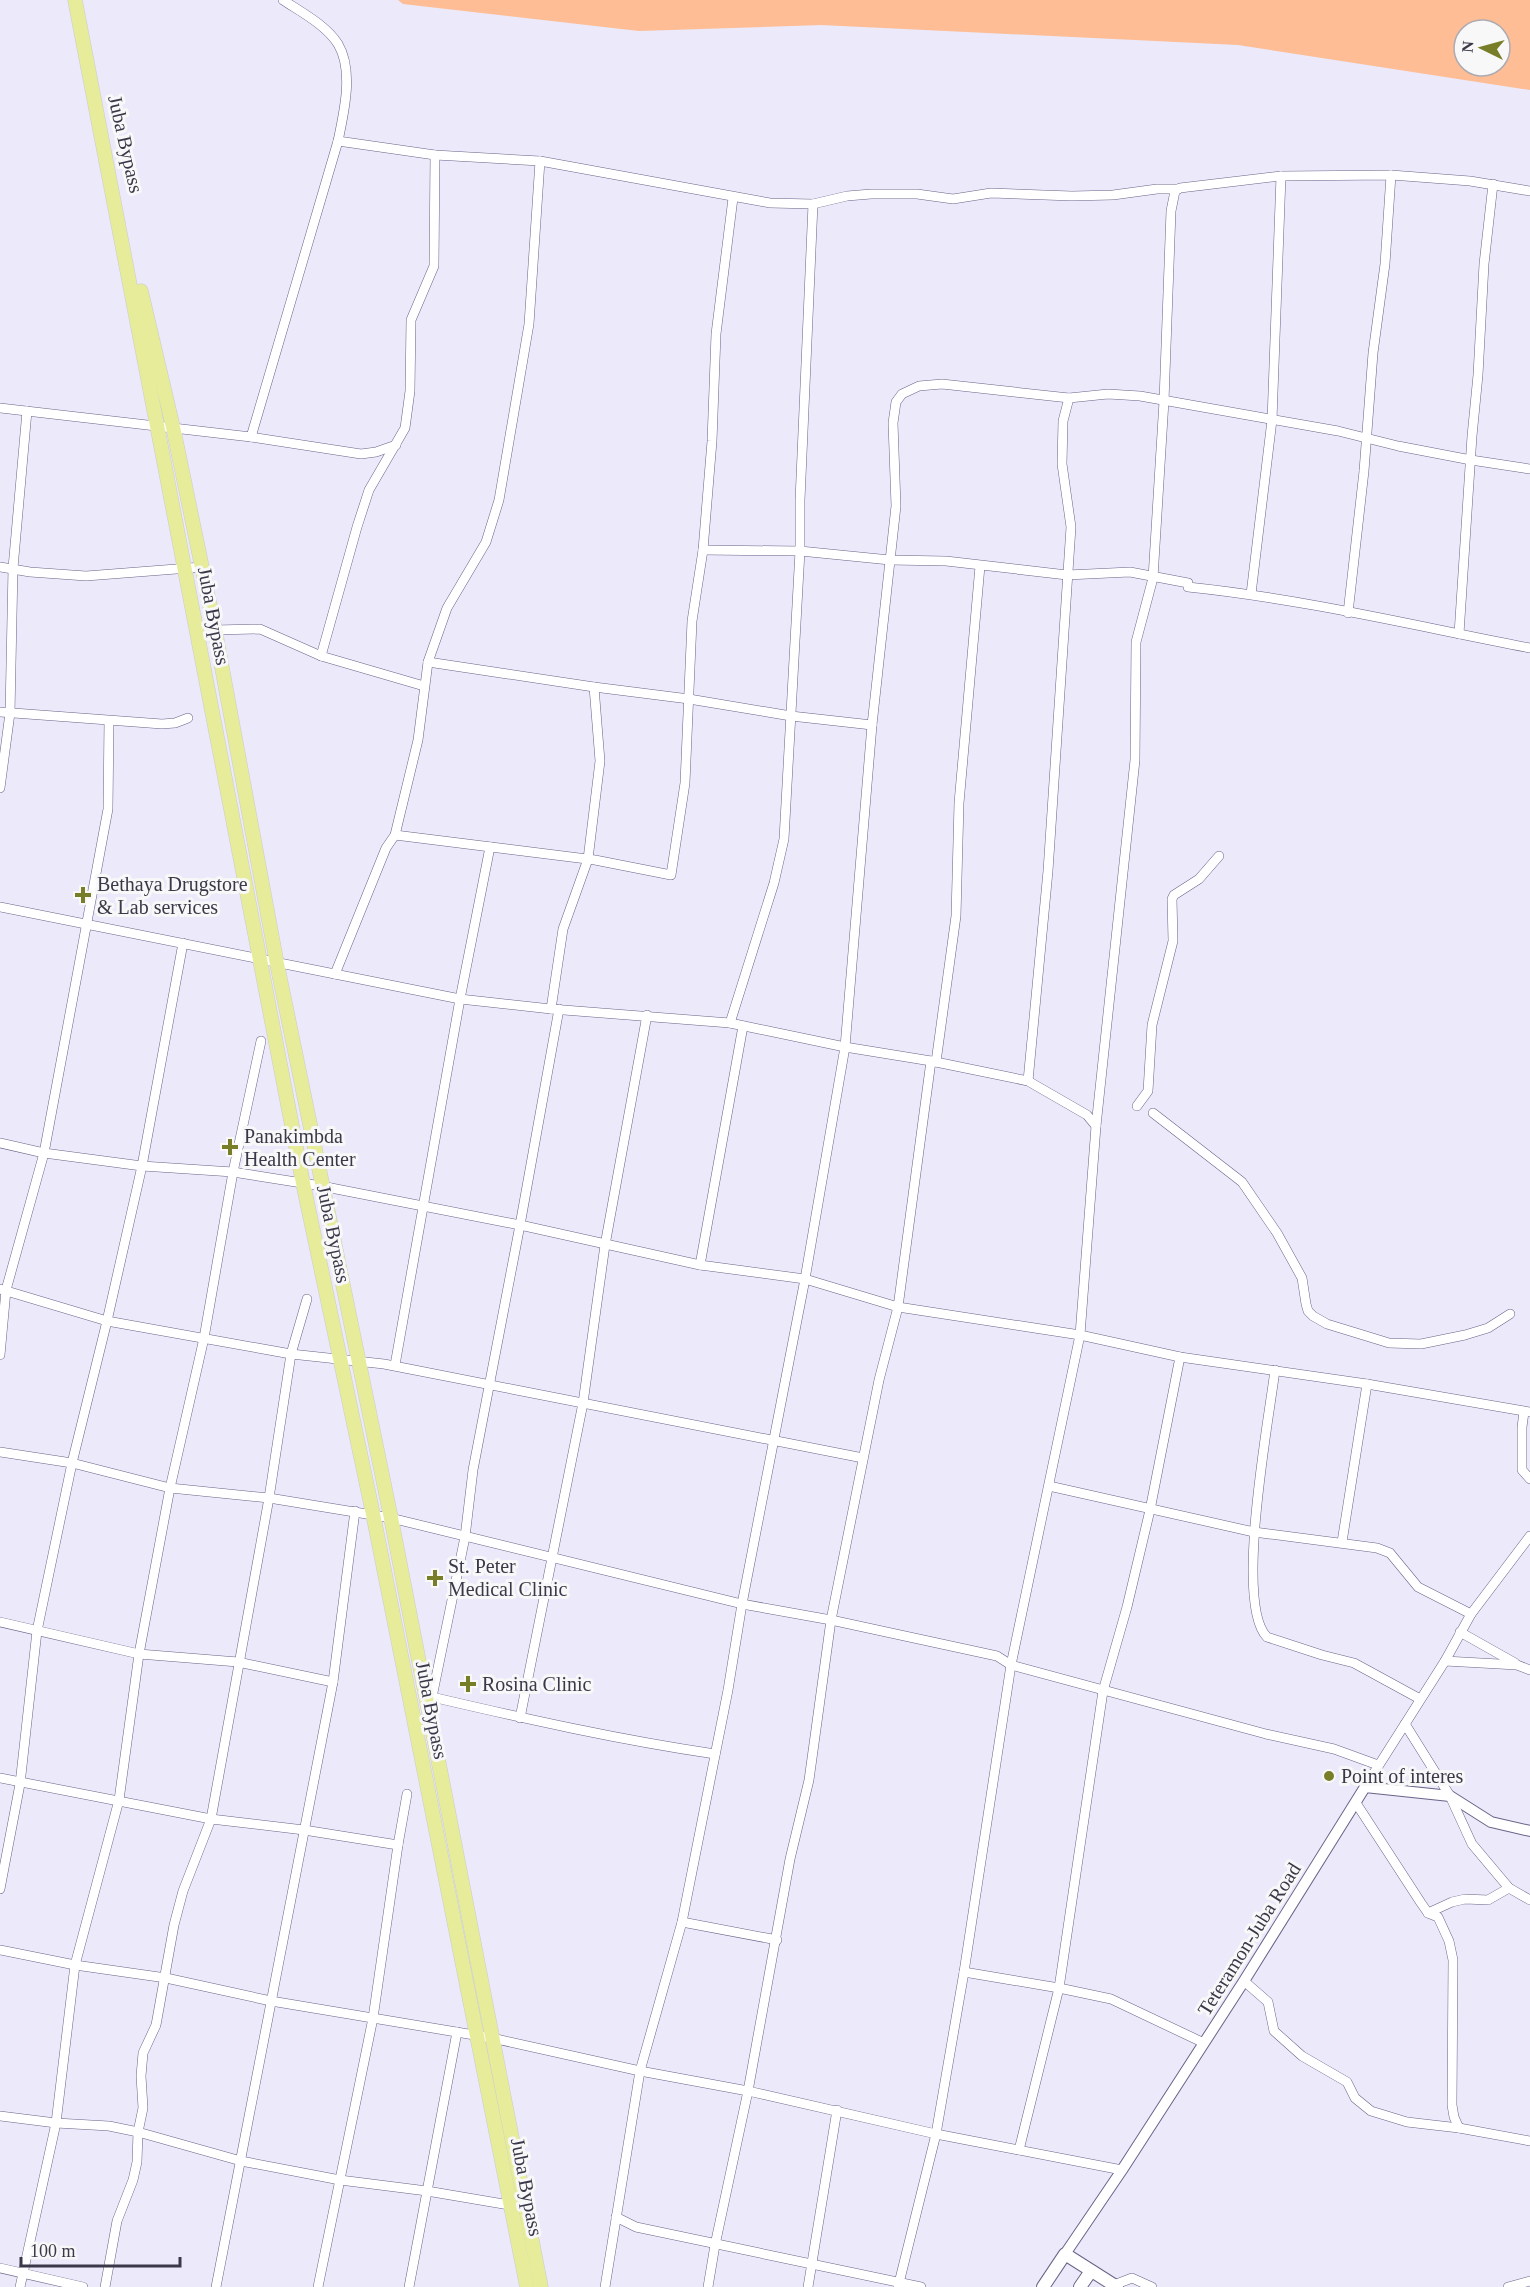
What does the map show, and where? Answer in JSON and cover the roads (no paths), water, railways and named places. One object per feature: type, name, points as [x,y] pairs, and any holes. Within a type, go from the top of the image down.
[{"type":"main road","points":[[75,0],[94,91]]},
{"type":"main road","name":"Juba Bypass","points":[[94,91],[259,960],[303,1183],[373,1514],[527,2287]]},
{"type":"main road","name":"Juba Bypass","points":[[94,91],[173,428],[215,630],[321,1186],[429,1698],[541,2287]]},
{"type":"main road","points":[[1043,2287],[1065,2254],[1116,2286]]},
{"type":"main road","points":[[1080,2287],[1091,2271]]},
{"type":"street","points":[[251,437],[338,141],[347,100],[344,61],[337,44],[321,27],[283,0]]},
{"type":"street","points":[[338,141],[435,155],[540,161],[770,203],[813,204],[847,196],[871,194],[917,194],[946,200],[991,193],[1113,195],[1281,176],[1391,175],[1493,184],[1530,191]]},
{"type":"street","points":[[321,656],[369,490],[405,428],[410,391],[411,320],[434,266],[435,155]]},
{"type":"street","points":[[335,974],[386,848],[395,835],[418,740],[428,662],[447,608],[486,543],[499,500],[529,324],[540,161]]},
{"type":"street","points":[[1348,613],[1373,353],[1385,264],[1391,175]]},
{"type":"street","points":[[1251,594],[1272,420],[1281,176]]},
{"type":"street","points":[[1459,634],[1484,264],[1493,184]]},
{"type":"street","points":[[898,2285],[936,2134],[964,1972],[1011,1665],[1080,1335],[1096,1126],[1135,760],[1136,642],[1153,578],[1164,401],[1171,211],[1173,196],[1178,189]]},
{"type":"street","points":[[395,835],[588,859],[671,875],[685,783],[692,621],[704,550],[712,441],[716,334],[733,198]]},
{"type":"street","points":[[730,1023],[774,883],[784,839],[800,551],[800,500],[813,204]]},
{"type":"street","points":[[605,2287],[640,2071],[682,1922],[715,1754],[805,1278],[845,1047],[872,725],[896,506],[893,423],[896,402],[902,394],[919,386],[942,384],[1070,398],[1108,394],[1140,396],[1338,431],[1366,439],[1471,460],[1530,469]]},
{"type":"street","points":[[1028,1081],[1048,871],[1071,527],[1062,464],[1063,421],[1070,398]]},
{"type":"street","points":[[0,408],[251,437],[361,454],[396,445]]},
{"type":"street","points":[[0,788],[13,568],[27,411]]},
{"type":"street","points":[[704,550],[800,551],[890,560],[946,561],[1067,575],[1130,572],[1188,583],[1188,587],[1251,594],[1530,648]]},
{"type":"street","points":[[708,2287],[777,1940],[790,1859],[810,1780],[831,1620],[879,1380],[898,1307],[956,916],[959,803],[980,566]]},
{"type":"street","points":[[0,567],[86,576],[202,567]]},
{"type":"street","points":[[215,630],[260,629],[321,656],[424,686]]},
{"type":"street","points":[[428,662],[791,716],[872,725]]},
{"type":"street","points":[[594,687],[600,761],[588,859],[563,929],[555,1009],[520,1225],[473,1470],[465,1536],[429,1698],[642,1742],[715,1754]]},
{"type":"street","points":[[5,712],[162,724],[175,723],[188,717]]},
{"type":"street","points":[[0,1355],[3,1289],[44,1153],[108,809],[109,720]]},
{"type":"street","points":[[394,1365],[490,847]]},
{"type":"street","points":[[1137,1106],[1148,1091],[1152,1025],[1173,941],[1171,903],[1174,895],[1199,879],[1219,856]]},
{"type":"street","points":[[0,907],[460,999],[730,1023],[845,1047],[934,1061],[1028,1081],[1087,1115],[1096,1126]]},
{"type":"street","points":[[0,1889],[20,1784],[37,1630],[72,1463],[142,1166],[183,943]]},
{"type":"street","points":[[520,1718],[583,1403],[605,1245],[647,1016]]},
{"type":"street","points":[[700,1265],[743,1026]]},
{"type":"street","points":[[21,2287],[56,2123],[75,1965],[119,1800],[139,1654],[170,1488],[204,1338],[233,1172],[261,1041]]},
{"type":"street","points":[[1153,1113],[1242,1182],[1277,1233],[1302,1278],[1308,1311],[1327,1324],[1389,1343],[1421,1344],[1488,1328],[1510,1314]]},
{"type":"street","points":[[0,1143],[44,1153],[142,1166],[233,1172],[321,1186],[520,1225],[700,1265],[805,1278],[898,1307],[1080,1335],[1180,1357],[1367,1384],[1527,1412],[1522,1427],[1522,1470],[1530,1479]]},
{"type":"street","points":[[3,1289],[107,1321],[291,1354],[394,1365],[863,1458]]},
{"type":"street","points":[[105,2287],[117,2221],[135,2171],[139,2144],[138,2132],[143,2108],[141,2076],[143,2052],[156,2025],[174,1925],[183,1891],[211,1819],[269,1498],[291,1354],[307,1299]]},
{"type":"street","points":[[1019,2150],[1059,1988],[1103,1691],[1127,1607],[1150,1510],[1180,1357]]},
{"type":"street","points":[[1275,1370],[1254,1532],[1254,1593],[1262,1632],[1267,1637],[1354,1663],[1420,1699]]},
{"type":"street","points":[[1342,1542],[1367,1384]]},
{"type":"street","points":[[0,1452],[72,1463],[170,1488],[269,1498],[391,1518],[742,1604],[831,1620],[997,1656],[1011,1665],[1266,1734],[1334,1749],[1378,1765]]},
{"type":"street","points":[[1049,1486],[1254,1532],[1377,1548],[1390,1553],[1418,1587],[1471,1614]]},
{"type":"street","points":[[216,2287],[333,1682],[355,1511]]},
{"type":"street","points":[[1530,1536],[1471,1614],[1445,1661],[1365,1787],[1450,1796],[1491,1822],[1530,1832]]},
{"type":"street","points":[[0,1622],[139,1654],[238,1662],[333,1682]]},
{"type":"street","points":[[1460,1632],[1517,1665],[1530,1670]]},
{"type":"street","points":[[1445,1661],[1517,1665]]},
{"type":"street","points":[[1405,1724],[1450,1796],[1472,1844],[1509,1888],[1530,1900]]},
{"type":"street","points":[[0,1778],[20,1784],[119,1800],[211,1819],[304,1830],[398,1845]]},
{"type":"street","name":"Teteramon-Juba Road","points":[[1065,2254],[1244,1981],[1365,1787]]},
{"type":"street","points":[[318,2287],[373,2018],[407,1794]]},
{"type":"street","points":[[1356,1803],[1428,1913],[1438,1917],[1449,1941],[1453,1960],[1452,2105],[1459,2128]]},
{"type":"street","points":[[1428,1913],[1465,1899],[1488,1900],[1509,1888]]},
{"type":"street","points":[[682,1922],[777,1940]]},
{"type":"street","points":[[0,1950],[75,1965],[166,1978],[271,2001],[477,2035],[640,2071],[837,2110],[936,2134],[1122,2170]]},
{"type":"street","points":[[964,1972],[1059,1988],[1111,2000],[1204,2043]]},
{"type":"street","points":[[1244,1981],[1268,2002],[1274,2031],[1302,2056],[1347,2082],[1355,2098],[1371,2111],[1407,2122],[1459,2128],[1530,2141]]},
{"type":"street","points":[[409,2287],[457,2032]]},
{"type":"street","points":[[808,2287],[837,2110]]},
{"type":"street","points":[[0,2116],[86,2124],[138,2132],[241,2161],[340,2180],[427,2191],[526,2208]]},
{"type":"street","points":[[616,2217],[636,2228],[812,2263],[898,2285],[921,2287]]},
{"type":"street","points":[[0,2268],[83,2287]]},
{"type":"street","points":[[1116,2286],[1132,2278],[1152,2287]]},
{"type":"street","points":[[1508,2287],[1530,2282]]},
{"type":"place","name":"Bethaya Drugstore & Lab services","points":[[83,895]]},
{"type":"place","name":"Panakimbda Health Center","points":[[230,1147]]},
{"type":"place","name":"St. Peter Medical Clinic","points":[[435,1578]]},
{"type":"place","name":"Rosina Clinic","points":[[468,1684]]},
{"type":"place","name":"Point of interes","points":[[1329,1776]]}]
